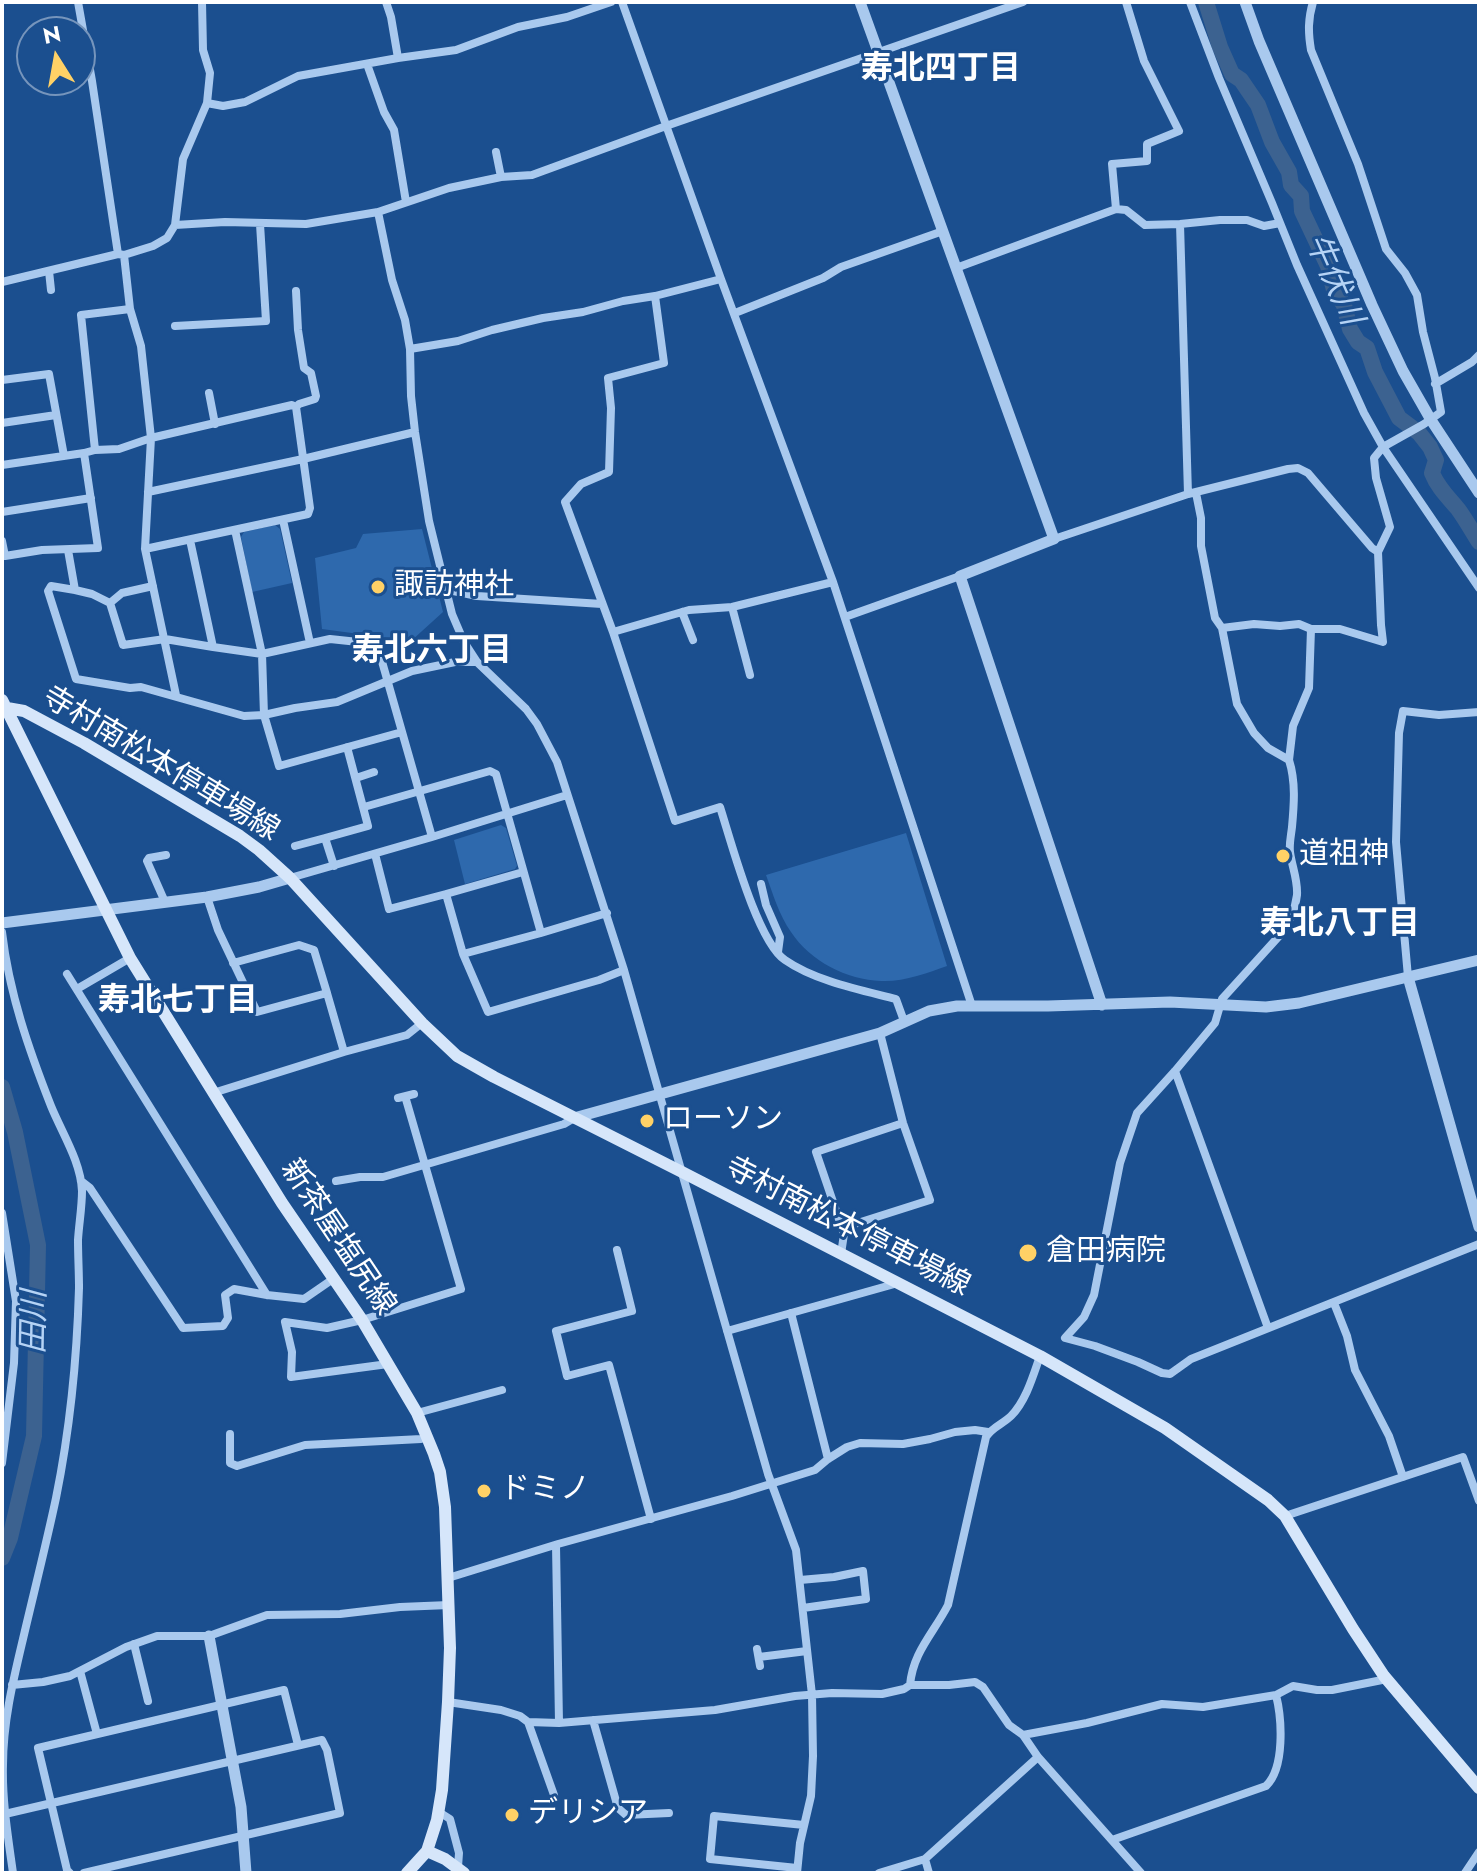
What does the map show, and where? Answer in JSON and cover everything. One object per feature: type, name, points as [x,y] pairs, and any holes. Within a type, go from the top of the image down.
[{"type":"main road","name":"寺村南松本停車場線","points":[[4,704],[24,711],[84,743],[259,850],[290,878],[422,1023],[457,1056],[1040,1356],[1165,1428],[1268,1500],[1285,1516],[1387,1679],[1479,1788]]},
{"type":"main road","name":"新茶屋塩尻線","points":[[4,704],[130,958],[282,1203],[362,1320],[428,1437],[443,1487],[445,1507],[450,1648],[448,1702],[439,1812],[427,1851],[407,1873]]},
{"type":"main road","points":[[427,1851],[461,1870]]},
{"type":"street","points":[[78,2],[130,309],[141,346],[151,438],[145,549],[176,695]]},
{"type":"street","points":[[2,282],[153,246],[167,238],[175,225],[183,159],[207,103],[210,73],[203,50],[202,2]]},
{"type":"street","points":[[386,2],[398,58]]},
{"type":"street","points":[[207,103],[223,106],[245,102],[298,76],[456,50],[518,27],[567,17],[611,2]]},
{"type":"street","points":[[622,2],[833,582],[972,1006]]},
{"type":"street","points":[[860,2],[1054,539]]},
{"type":"street","points":[[175,225],[225,222],[306,224],[378,212],[449,188],[501,177],[532,175],[1023,2]]},
{"type":"street","points":[[1116,209],[1112,164],[1147,161],[1147,144],[1179,131],[1144,61],[1126,2]]},
{"type":"street","points":[[1190,2],[1280,223],[1364,413],[1479,588]]},
{"type":"street","points":[[1245,2],[1372,305],[1427,422],[1478,490]]},
{"type":"street","points":[[1222,628],[1299,624],[1311,629],[1340,629],[1383,642],[1378,552],[1390,527],[1376,478],[1374,458],[1386,446],[1441,412],[1417,295],[1386,249],[1358,164],[1311,50],[1308,32],[1313,2]]},
{"type":"street","points":[[367,64],[384,112],[394,130],[406,202]]},
{"type":"street","points":[[496,152],[501,177]]},
{"type":"street","points":[[956,268],[1116,209],[1126,210],[1145,225],[1220,220],[1247,220],[1264,226],[1280,223]]},
{"type":"street","points":[[378,212],[392,280],[405,320],[410,349],[415,432],[444,589],[464,642],[477,662],[526,709],[557,762],[624,970],[771,1483],[796,1550],[812,1695],[813,1771],[797,1871],[710,1859],[714,1816],[804,1825]]},
{"type":"street","points":[[175,326],[266,321],[260,224]]},
{"type":"street","points":[[1180,224],[1192,493],[1201,518],[1201,546],[1215,618],[1222,628],[1237,704],[1254,733],[1268,748],[1289,760]]},
{"type":"street","points":[[735,313],[823,278],[841,267],[943,231]]},
{"type":"street","points":[[49,271],[51,290]]},
{"type":"street","points":[[410,349],[458,341],[492,330],[721,279]]},
{"type":"street","points":[[296,291],[304,368],[311,373],[316,396],[312,401],[296,407]]},
{"type":"street","points":[[655,296],[664,363],[608,378],[611,408],[609,472],[581,484],[565,502],[613,632],[675,821],[720,807],[762,928],[782,959],[809,973],[896,999],[904,1021]]},
{"type":"street","points":[[95,450],[81,315],[130,309]]},
{"type":"street","points":[[1435,384],[1479,355]]},
{"type":"street","points":[[2,380],[49,374],[64,456]]},
{"type":"street","points":[[209,393],[215,424]]},
{"type":"street","points":[[2,465],[119,449],[151,438],[292,405],[296,407]]},
{"type":"street","points":[[145,549],[308,514],[310,508],[296,407]]},
{"type":"street","points":[[2,423],[56,415]]},
{"type":"street","points":[[148,492],[415,432]]},
{"type":"street","points":[[2,541],[5,556],[42,550],[98,548],[84,453]]},
{"type":"street","points":[[845,617],[1054,539],[1192,493],[1288,469],[1298,468],[1308,473],[1378,552]]},
{"type":"street","points":[[2,512],[91,498]]},
{"type":"street","points":[[283,520],[310,643]]},
{"type":"street","points":[[235,530],[262,654],[264,715],[279,766],[402,732]]},
{"type":"street","points":[[190,540],[213,647]]},
{"type":"street","points":[[68,550],[75,590]]},
{"type":"street","points":[[960,576],[1102,1005]]},
{"type":"street","points":[[613,632],[689,610],[732,607],[833,582]]},
{"type":"street","points":[[432,837],[388,680],[377,644],[330,639],[262,654],[165,639],[123,645],[110,603],[75,590],[51,586],[48,591],[76,679],[141,687],[244,716],[337,702],[388,680],[412,671],[455,662],[477,662]]},
{"type":"street","points":[[110,603],[122,593],[153,586]]},
{"type":"street","points":[[444,589],[477,596],[602,604]]},
{"type":"street","points":[[732,607],[750,675]]},
{"type":"street","points":[[682,612],[693,640]]},
{"type":"street","points":[[1311,629],[1309,688],[1293,726],[1289,760],[1294,783],[1290,852],[1297,881],[1294,909],[1280,935],[1222,999],[1215,1023],[1137,1113],[1120,1163],[1094,1295],[1084,1317],[1065,1338],[1170,1374],[1191,1359],[1479,1244]]},
{"type":"street","points":[[1479,712],[1439,715],[1403,711],[1399,733],[1396,842],[1408,977],[1479,1227]]},
{"type":"street","points":[[295,846],[368,826],[347,747]]},
{"type":"street","points":[[364,807],[490,771],[496,774],[541,933]]},
{"type":"street","points":[[356,778],[374,772]]},
{"type":"street","points":[[2,923],[207,897],[259,887],[567,795]]},
{"type":"street","points":[[325,838],[334,866]]},
{"type":"street","points":[[375,854],[389,909],[523,872]]},
{"type":"street","points":[[165,902],[147,861],[166,855]]},
{"type":"street","points":[[761,884],[780,937],[778,952]]},
{"type":"street","points":[[446,894],[463,954],[488,1012],[624,970]]},
{"type":"street","points":[[207,897],[218,930],[257,1012],[327,993]]},
{"type":"street","points":[[463,954],[607,913]]},
{"type":"street","points":[[2,932],[21,1024],[81,1181],[79,1289],[68,1430],[6,1718],[3,1764],[5,1814],[13,1873]]},
{"type":"street","points":[[233,963],[299,945],[314,950],[344,1052]]},
{"type":"street","points":[[77,989],[130,958]]},
{"type":"street","points":[[336,1181],[383,1177],[564,1124],[574,1118],[880,1033],[929,1011],[957,1006],[1170,1002],[1266,1007],[1299,1003],[1479,960]]},
{"type":"street","points":[[67,974],[267,1295]]},
{"type":"street","points":[[213,1093],[407,1035],[422,1023]]},
{"type":"street","points":[[842,1228],[930,1200],[903,1123],[880,1033]]},
{"type":"street","points":[[1175,1071],[1268,1328]]},
{"type":"street","points":[[388,1364],[291,1377],[292,1352],[285,1322],[327,1328],[461,1289],[406,1096]]},
{"type":"street","points":[[841,1254],[844,1234],[816,1152],[903,1123]]},
{"type":"street","points":[[81,1181],[90,1188],[183,1328],[223,1326],[228,1318],[225,1295],[234,1289],[304,1299],[333,1279]]},
{"type":"street","points":[[2,1213],[6,1262],[16,1301],[14,1363],[2,1463]]},
{"type":"street","points":[[617,1250],[632,1311],[556,1331],[567,1376],[609,1365],[651,1519]]},
{"type":"street","points":[[727,1331],[898,1283]]},
{"type":"street","points":[[1334,1303],[1347,1336],[1355,1370],[1389,1436],[1403,1477]]},
{"type":"street","points":[[791,1313],[828,1459]]},
{"type":"street","points":[[910,1685],[919,1651],[948,1605],[988,1432],[1012,1415],[1022,1400],[1040,1356]]},
{"type":"street","points":[[417,1413],[502,1390]]},
{"type":"street","points":[[448,1578],[815,1470],[847,1447],[860,1443],[903,1444],[955,1432],[988,1432]]},
{"type":"street","points":[[230,1434],[230,1463],[237,1466],[305,1445],[428,1437]]},
{"type":"street","points":[[1285,1516],[1463,1457],[1477,1488],[1479,1501]]},
{"type":"street","points":[[556,1545],[559,1723]]},
{"type":"street","points":[[800,1580],[863,1571],[866,1599],[803,1608]]},
{"type":"street","points":[[12,1685],[70,1676],[157,1636],[209,1636],[267,1615],[340,1614],[449,1605]]},
{"type":"street","points":[[209,1636],[234,1761],[246,1873]]},
{"type":"street","points":[[134,1644],[148,1701]]},
{"type":"street","points":[[759,1657],[807,1651]]},
{"type":"street","points":[[80,1671],[97,1734]]},
{"type":"street","points":[[1023,1735],[1162,1704],[1203,1707],[1276,1695],[1293,1686],[1332,1690],[1387,1679]]},
{"type":"street","points":[[528,1722],[559,1723],[715,1710],[812,1695],[882,1694],[910,1685],[975,1682],[983,1687],[1009,1725],[1023,1735],[1038,1757],[1141,1873]]},
{"type":"street","points":[[70,1873],[38,1748],[284,1690],[298,1745]]},
{"type":"street","points":[[1112,1840],[1266,1786],[1273,1779],[1280,1753],[1276,1695]]},
{"type":"street","points":[[448,1702],[501,1710],[528,1722],[554,1795]]},
{"type":"street","points":[[593,1720],[618,1808],[626,1815],[669,1813]]},
{"type":"street","points":[[5,1814],[322,1740],[327,1750],[340,1813],[84,1873]]},
{"type":"street","points":[[879,1873],[925,1859],[1038,1757]]},
{"type":"street","points":[[439,1812],[450,1819],[461,1870]]},
{"type":"street","points":[[1465,1873],[1479,1852]]},
{"type":"street","points":[[925,1859],[929,1873]]},
{"type":"shaded area","points":[[275,525],[280,529],[292,583],[252,592],[241,537],[244,532]]},
{"type":"shaded area","points":[[422,529],[443,612],[411,641],[322,629],[315,558],[356,548],[363,534]]},
{"type":"shaded area","points":[[501,825],[506,828],[517,866],[465,884],[454,840]]},
{"type":"shaded area","points":[[906,833],[947,966],[907,979],[868,980],[830,967],[808,952],[787,925],[766,875]]},
{"type":"waterway","name":"牛伏川","points":[[1206,2],[1232,74],[1241,80],[1258,105],[1272,142],[1289,172],[1291,185],[1301,196],[1302,211],[1328,266],[1334,290],[1344,305],[1350,329],[1358,342],[1367,348],[1375,372],[1399,418],[1419,433],[1430,447],[1436,460],[1432,473],[1434,478],[1479,542]]},
{"type":"waterway","name":"田川","points":[[2,1087],[15,1132],[38,1245],[34,1436],[10,1538],[2,1558]]},
{"type":"place","name":"諏訪神社","points":[[378,587]]},
{"type":"place","name":"道祖神","points":[[1283,856]]},
{"type":"place","name":"ローソン","points":[[647,1121]]},
{"type":"place","name":"倉田病院","points":[[1028,1253]]},
{"type":"place","name":"ドミノ","points":[[484,1491]]},
{"type":"place","name":"デリシア","points":[[512,1815]]},
{"type":"district","name":"寿北四丁目","points":[[941,70]]},
{"type":"district","name":"寿北六丁目","points":[[432,652]]},
{"type":"district","name":"寿北八丁目","points":[[1340,925]]},
{"type":"district","name":"寿北七丁目","points":[[178,1002]]}]
